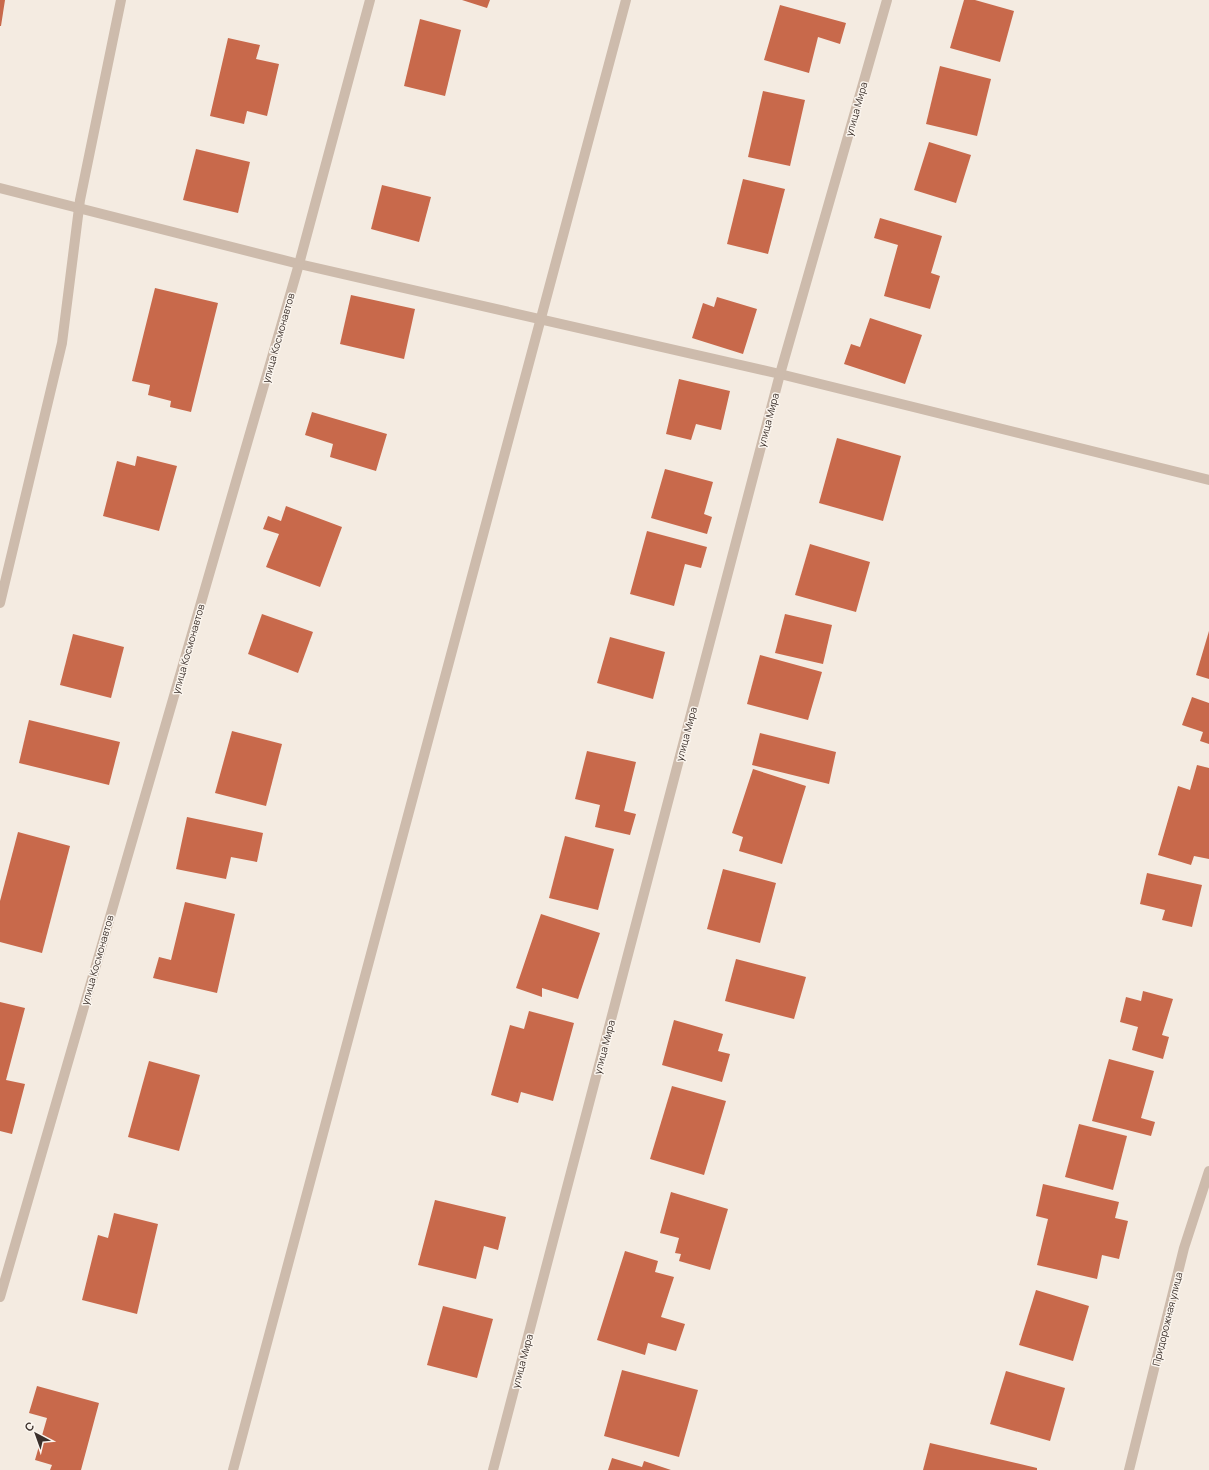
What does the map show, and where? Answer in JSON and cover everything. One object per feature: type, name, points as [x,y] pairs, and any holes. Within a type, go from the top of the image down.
[{"type":"street","points":[[0,603],[62,343],[79,208],[121,0]]},
{"type":"street","name":"улица Космонавтов","points":[[0,1296],[299,264],[370,0]]},
{"type":"street","points":[[233,1470],[626,0]]},
{"type":"street","name":"улица Мира","points":[[494,1470],[780,374],[888,0]]},
{"type":"street","points":[[0,188],[299,264],[780,374],[1209,480]]},
{"type":"street","name":"Придорожная улица","points":[[1129,1470],[1184,1248],[1209,1170]]},
{"type":"building","points":[[0,0],[5,0],[1,26],[0,26]]},
{"type":"building","points":[[462,0],[490,0],[487,8]]},
{"type":"building","points":[[964,0],[975,0],[1014,11],[1000,62],[950,48]]},
{"type":"building","points":[[780,5],[846,23],[840,44],[818,37],[809,73],[764,60]]},
{"type":"building","points":[[420,19],[461,30],[445,96],[404,86]]},
{"type":"building","points":[[228,38],[260,45],[256,59],[279,64],[267,116],[247,111],[244,124],[210,116]]},
{"type":"building","points":[[940,66],[991,79],[977,136],[926,124]]},
{"type":"building","points":[[763,91],[805,100],[790,166],[748,157]]},
{"type":"building","points":[[929,142],[971,155],[956,203],[914,190]]},
{"type":"building","points":[[196,149],[250,162],[238,213],[183,200]]},
{"type":"building","points":[[743,179],[785,189],[768,254],[727,244]]},
{"type":"building","points":[[382,185],[431,197],[419,242],[371,229]]},
{"type":"building","points":[[880,218],[942,236],[931,273],[940,276],[930,309],[884,296],[898,245],[874,238]]},
{"type":"building","points":[[155,288],[218,303],[191,412],[170,407],[171,401],[148,395],[150,385],[132,381]]},
{"type":"building","points":[[351,295],[415,309],[404,359],[340,344]]},
{"type":"building","points":[[717,297],[757,309],[743,354],[692,338],[703,303],[714,307]]},
{"type":"building","points":[[870,318],[922,335],[905,384],[844,364],[851,344],[860,347]]},
{"type":"building","points":[[679,379],[730,391],[721,430],[696,424],[691,440],[666,434]]},
{"type":"building","points":[[312,412],[387,434],[376,471],[330,457],[333,444],[305,435]]},
{"type":"building","points":[[837,438],[901,456],[883,521],[819,503]]},
{"type":"building","points":[[137,456],[177,466],[159,531],[103,516],[117,461],[135,466]]},
{"type":"building","points":[[665,469],[713,482],[704,514],[712,517],[707,534],[651,518]]},
{"type":"building","points":[[286,506],[342,527],[320,587],[266,567],[279,534],[263,529],[268,516],[281,521]]},
{"type":"building","points":[[647,531],[707,547],[701,568],[685,564],[674,606],[630,594]]},
{"type":"building","points":[[810,544],[870,562],[856,612],[795,595]]},
{"type":"building","points":[[262,614],[313,632],[298,673],[248,654]]},
{"type":"building","points":[[785,614],[832,625],[823,664],[775,653]]},
{"type":"building","points":[[1209,631],[1209,679],[1196,675]]},
{"type":"building","points":[[73,634],[124,647],[111,698],[60,685]]},
{"type":"building","points":[[610,637],[665,652],[653,699],[597,683]]},
{"type":"building","points":[[760,655],[822,672],[808,720],[747,704]]},
{"type":"building","points":[[1192,697],[1209,703],[1209,744],[1200,741],[1203,732],[1182,725]]},
{"type":"building","points":[[29,720],[120,742],[109,785],[19,763]]},
{"type":"building","points":[[232,731],[282,744],[266,806],[215,793]]},
{"type":"building","points":[[760,733],[836,752],[829,784],[752,765]]},
{"type":"building","points":[[587,751],[636,762],[624,811],[636,814],[630,835],[595,827],[600,805],[575,799]]},
{"type":"building","points":[[1197,765],[1209,768],[1209,859],[1194,856],[1191,865],[1158,855],[1178,786],[1190,790]]},
{"type":"building","points":[[753,769],[806,786],[782,864],[739,851],[743,837],[732,833]]},
{"type":"building","points":[[187,817],[263,833],[257,862],[231,857],[226,879],[176,869]]},
{"type":"building","points":[[18,832],[70,846],[42,953],[0,942],[0,901]]},
{"type":"building","points":[[565,836],[614,849],[598,910],[549,898]]},
{"type":"building","points":[[723,869],[776,883],[760,943],[707,929]]},
{"type":"building","points":[[1147,873],[1202,885],[1192,927],[1162,920],[1165,910],[1140,904]]},
{"type":"building","points":[[185,902],[235,914],[217,993],[153,978],[159,957],[171,960]]},
{"type":"building","points":[[541,914],[600,933],[578,999],[542,988],[542,997],[516,988]]},
{"type":"building","points":[[736,959],[806,977],[794,1019],[725,1001]]},
{"type":"building","points":[[1143,991],[1173,999],[1162,1035],[1169,1037],[1163,1059],[1132,1050],[1138,1027],[1120,1022],[1126,997],[1141,1001]]},
{"type":"building","points":[[0,1002],[25,1008],[6,1080],[25,1084],[12,1134],[0,1131]]},
{"type":"building","points":[[529,1011],[574,1023],[553,1101],[521,1092],[518,1103],[491,1095],[510,1025],[524,1029]]},
{"type":"building","points":[[674,1020],[723,1034],[718,1051],[730,1054],[722,1082],[662,1065]]},
{"type":"building","points":[[1109,1059],[1154,1071],[1141,1118],[1155,1122],[1151,1136],[1092,1121]]},
{"type":"building","points":[[149,1061],[200,1075],[179,1151],[128,1137]]},
{"type":"building","points":[[672,1086],[726,1101],[704,1175],[650,1159]]},
{"type":"building","points":[[1079,1124],[1127,1136],[1113,1190],[1065,1177]]},
{"type":"building","points":[[1043,1184],[1119,1202],[1115,1218],[1128,1221],[1119,1259],[1102,1255],[1097,1279],[1037,1265],[1048,1219],[1036,1216]]},
{"type":"building","points":[[671,1192],[728,1209],[710,1270],[679,1261],[681,1254],[675,1253],[679,1238],[660,1233]]},
{"type":"building","points":[[435,1200],[506,1217],[498,1250],[484,1246],[476,1279],[418,1265]]},
{"type":"building","points":[[114,1213],[158,1224],[137,1314],[82,1300],[98,1235],[108,1238]]},
{"type":"building","points":[[625,1251],[658,1261],[655,1272],[674,1277],[661,1317],[685,1324],[676,1351],[648,1343],[645,1355],[597,1340]]},
{"type":"building","points":[[1036,1290],[1089,1306],[1073,1361],[1019,1345]]},
{"type":"building","points":[[443,1306],[493,1319],[477,1378],[427,1365]]},
{"type":"building","points":[[622,1370],[698,1390],[679,1457],[604,1436]]},
{"type":"building","points":[[1006,1371],[1065,1388],[1050,1441],[990,1424]]},
{"type":"building","points":[[37,1386],[99,1403],[81,1470],[50,1470],[52,1465],[35,1460],[47,1418],[29,1413]]},
{"type":"building","points":[[930,1443],[1037,1468],[1037,1470],[923,1470]]},
{"type":"building","points":[[612,1458],[642,1467],[644,1461],[671,1470],[608,1470]]}]
